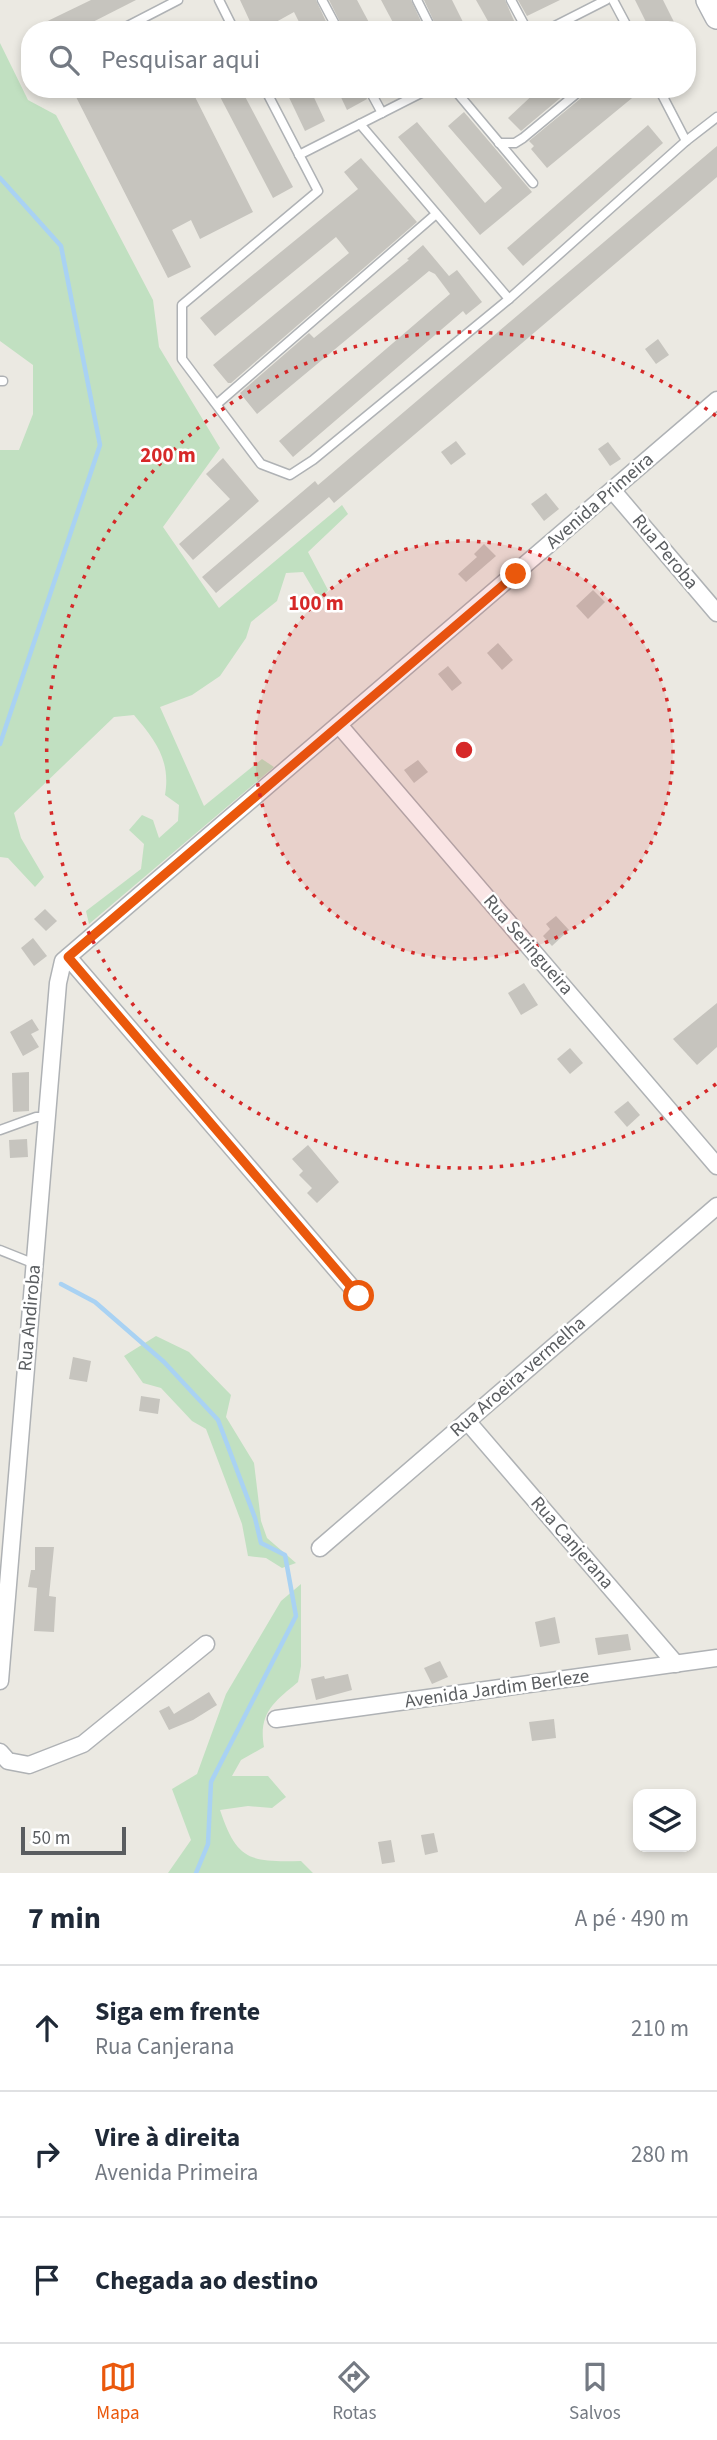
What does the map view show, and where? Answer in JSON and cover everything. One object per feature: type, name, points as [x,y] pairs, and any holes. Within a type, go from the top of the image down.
[{"type":"street","points":[[708,0],[717,17]]},
{"type":"street","name":"Avenida Primeira","points":[[68,957],[717,400]]},
{"type":"street","name":"Rua Peroba","points":[[613,491],[717,613]]},
{"type":"street","name":"Rua Seringueira","points":[[339,725],[717,1166]]},
{"type":"street","points":[[68,957],[359,1296]]},
{"type":"street","name":"Rua Andiroba","points":[[0,1681],[58,983],[63,961],[68,957]]},
{"type":"street","name":"Rua Aroeira-vermelha","points":[[320,1548],[717,1206]]},
{"type":"street","name":"Rua Canjerana","points":[[467,1421],[676,1664]]},
{"type":"street","points":[[0,1752],[8,1761],[29,1765],[83,1744],[206,1644]]},
{"type":"street","name":"Avenida Jardim Berleze","points":[[276,1720],[717,1658]]},
{"type":"lane","points":[[137,21],[178,0]]},
{"type":"lane","points":[[219,0],[230,21]]},
{"type":"lane","points":[[322,0],[333,21]]},
{"type":"lane","points":[[417,0],[428,21]]},
{"type":"lane","points":[[511,0],[522,21]]},
{"type":"lane","points":[[565,21],[606,0]]},
{"type":"lane","points":[[614,0],[624,21]]},
{"type":"lane","points":[[270,98],[318,191],[182,305],[182,359],[261,464],[290,475],[313,460],[509,299],[686,141],[717,117]]},
{"type":"lane","points":[[374,98],[382,113]]},
{"type":"lane","points":[[299,155],[411,98]]},
{"type":"lane","points":[[461,98],[533,183]]},
{"type":"lane","points":[[499,144],[515,143],[523,138],[571,98]]},
{"type":"lane","points":[[664,98],[686,141]]},
{"type":"lane","points":[[360,124],[509,299]]},
{"type":"lane","points":[[217,404],[436,214]]},
{"type":"lane","points":[[0,1130],[36,1117],[47,1117]]},
{"type":"lane","points":[[0,1250],[35,1264]]},
{"type":"green space","points":[[0,43],[21,86],[21,98],[27,98],[56,115],[153,300],[159,347],[220,448],[163,527],[219,608],[342,505],[348,514],[308,552],[328,590],[320,601],[303,572],[286,573],[277,601],[251,622],[246,638],[220,676],[192,695],[160,707],[204,806],[262,759],[274,767],[89,924],[86,911],[141,869],[144,844],[129,830],[142,815],[153,820],[159,838],[178,821],[179,805],[165,795],[166,771],[160,751],[149,733],[134,715],[114,717],[14,813],[21,838],[44,877],[35,887],[8,858],[0,857],[0,450],[19,450],[33,414],[33,365],[0,341]]},
{"type":"green space","points":[[156,1336],[189,1352],[231,1395],[226,1417],[254,1463],[261,1521],[267,1538],[296,1563],[282,1568],[266,1558],[248,1556],[242,1524],[206,1429],[192,1421],[161,1388],[143,1383],[124,1356]]},
{"type":"green space","points":[[301,1584],[301,1666],[298,1682],[270,1709],[263,1725],[264,1747],[241,1760],[232,1776],[268,1776],[286,1797],[272,1808],[248,1806],[220,1810],[233,1840],[248,1855],[269,1861],[301,1861],[313,1873],[168,1873],[191,1840],[172,1789],[197,1774],[226,1694],[281,1601]]},
{"type":"building","points":[[91,0],[136,0],[95,21],[48,21]]},
{"type":"building","points":[[240,0],[316,0],[326,21],[298,21],[294,12],[278,21],[250,21]]},
{"type":"building","points":[[329,0],[357,0],[368,21],[340,21]]},
{"type":"building","points":[[381,0],[411,0],[421,21],[392,21]]},
{"type":"building","points":[[424,0],[452,0],[462,21],[434,21]]},
{"type":"building","points":[[476,0],[505,0],[514,21],[488,21]]},
{"type":"building","points":[[518,0],[560,0],[527,16]]},
{"type":"building","points":[[635,0],[663,0],[674,21],[646,21]]},
{"type":"building","points":[[77,98],[196,98],[253,212],[200,239],[191,220],[172,230],[191,267],[168,278]]},
{"type":"building","points":[[221,98],[246,98],[293,187],[273,198]]},
{"type":"building","points":[[289,98],[314,98],[325,121],[305,131]]},
{"type":"building","points":[[341,98],[367,98],[367,99],[347,110]]},
{"type":"building","points":[[529,98],[560,98],[521,131],[508,118]]},
{"type":"building","points":[[581,98],[632,98],[547,168],[531,149],[534,146],[529,141]]},
{"type":"building","points":[[464,112],[532,192],[480,235],[398,137],[417,122],[485,203],[502,188],[448,126]]},
{"type":"building","points":[[648,125],[663,143],[523,266],[507,248]]},
{"type":"building","points":[[717,146],[717,177],[334,503],[329,497],[216,593],[202,577],[315,481],[318,485]]},
{"type":"building","points":[[361,158],[417,222],[228,383],[213,365],[349,253],[336,237],[215,336],[200,318],[358,189],[344,172]]},
{"type":"building","points":[[423,245],[449,276],[457,270],[482,302],[466,315],[463,311],[293,457],[279,441],[450,294],[435,274],[429,271],[257,414],[240,393],[309,333],[314,338],[409,260],[407,259]]},
{"type":"building","points":[[658,339],[669,355],[656,364],[645,349]]},
{"type":"building","points":[[456,441],[466,454],[451,465],[441,452]]},
{"type":"building","points":[[608,442],[621,459],[610,466],[598,449]]},
{"type":"building","points":[[223,458],[259,501],[193,560],[179,544],[230,499],[206,474]]},
{"type":"building","points":[[546,493],[559,509],[544,521],[531,504]]},
{"type":"building","points":[[484,544],[496,556],[466,582],[458,574],[477,557],[474,554]]},
{"type":"building","points":[[593,590],[605,602],[588,619],[576,606]]},
{"type":"building","points":[[498,643],[513,660],[502,670],[487,653]]},
{"type":"building","points":[[448,666],[462,683],[452,691],[438,674]]},
{"type":"building","points":[[418,760],[428,772],[414,783],[404,770]]},
{"type":"building","points":[[45,909],[57,921],[46,931],[34,919]]},
{"type":"building","points":[[556,916],[569,930],[552,946],[543,936],[550,929],[546,924]]},
{"type":"building","points":[[33,938],[47,956],[34,966],[21,948]]},
{"type":"building","points":[[524,983],[538,1005],[521,1015],[508,993]]},
{"type":"building","points":[[717,1003],[717,1047],[697,1065],[673,1039]]},
{"type":"building","points":[[32,1019],[39,1030],[31,1034],[39,1047],[23,1056],[10,1032]]},
{"type":"building","points":[[570,1048],[583,1063],[570,1074],[557,1059]]},
{"type":"building","points":[[29,1072],[29,1111],[13,1112],[12,1073]]},
{"type":"building","points":[[628,1101],[640,1115],[627,1127],[614,1112]]},
{"type":"building","points":[[27,1139],[28,1157],[10,1158],[9,1140]]},
{"type":"building","points":[[308,1145],[339,1182],[317,1203],[307,1193],[312,1188],[299,1175],[303,1171],[292,1159]]},
{"type":"building","points":[[73,1357],[91,1361],[87,1382],[69,1379]]},
{"type":"building","points":[[141,1396],[160,1399],[158,1414],[139,1411]]},
{"type":"building","points":[[35,1547],[54,1547],[49,1596],[56,1597],[54,1632],[34,1631],[37,1588],[28,1587],[31,1570],[35,1570]]},
{"type":"building","points":[[555,1617],[560,1643],[540,1647],[535,1622]]},
{"type":"building","points":[[628,1634],[631,1650],[598,1655],[595,1638]]},
{"type":"building","points":[[440,1661],[448,1677],[432,1684],[424,1668]]},
{"type":"building","points":[[348,1674],[352,1690],[316,1700],[311,1679]]},
{"type":"building","points":[[209,1692],[217,1705],[193,1720],[169,1730],[159,1711],[169,1706],[174,1714]]},
{"type":"building","points":[[554,1719],[556,1738],[532,1741],[529,1722]]},
{"type":"building","points":[[434,1833],[438,1852],[425,1855],[421,1835]]},
{"type":"building","points":[[391,1840],[395,1862],[382,1864],[378,1842]]},
{"type":"waterway","points":[[0,178],[61,246],[100,445],[0,744]]},
{"type":"waterway","points":[[61,1284],[95,1302],[164,1362],[218,1420],[255,1518],[261,1543],[285,1555],[296,1616],[211,1782],[208,1844],[196,1873]]},
{"type":"route","points":[[359,1296],[68,957],[516,574]]}]
